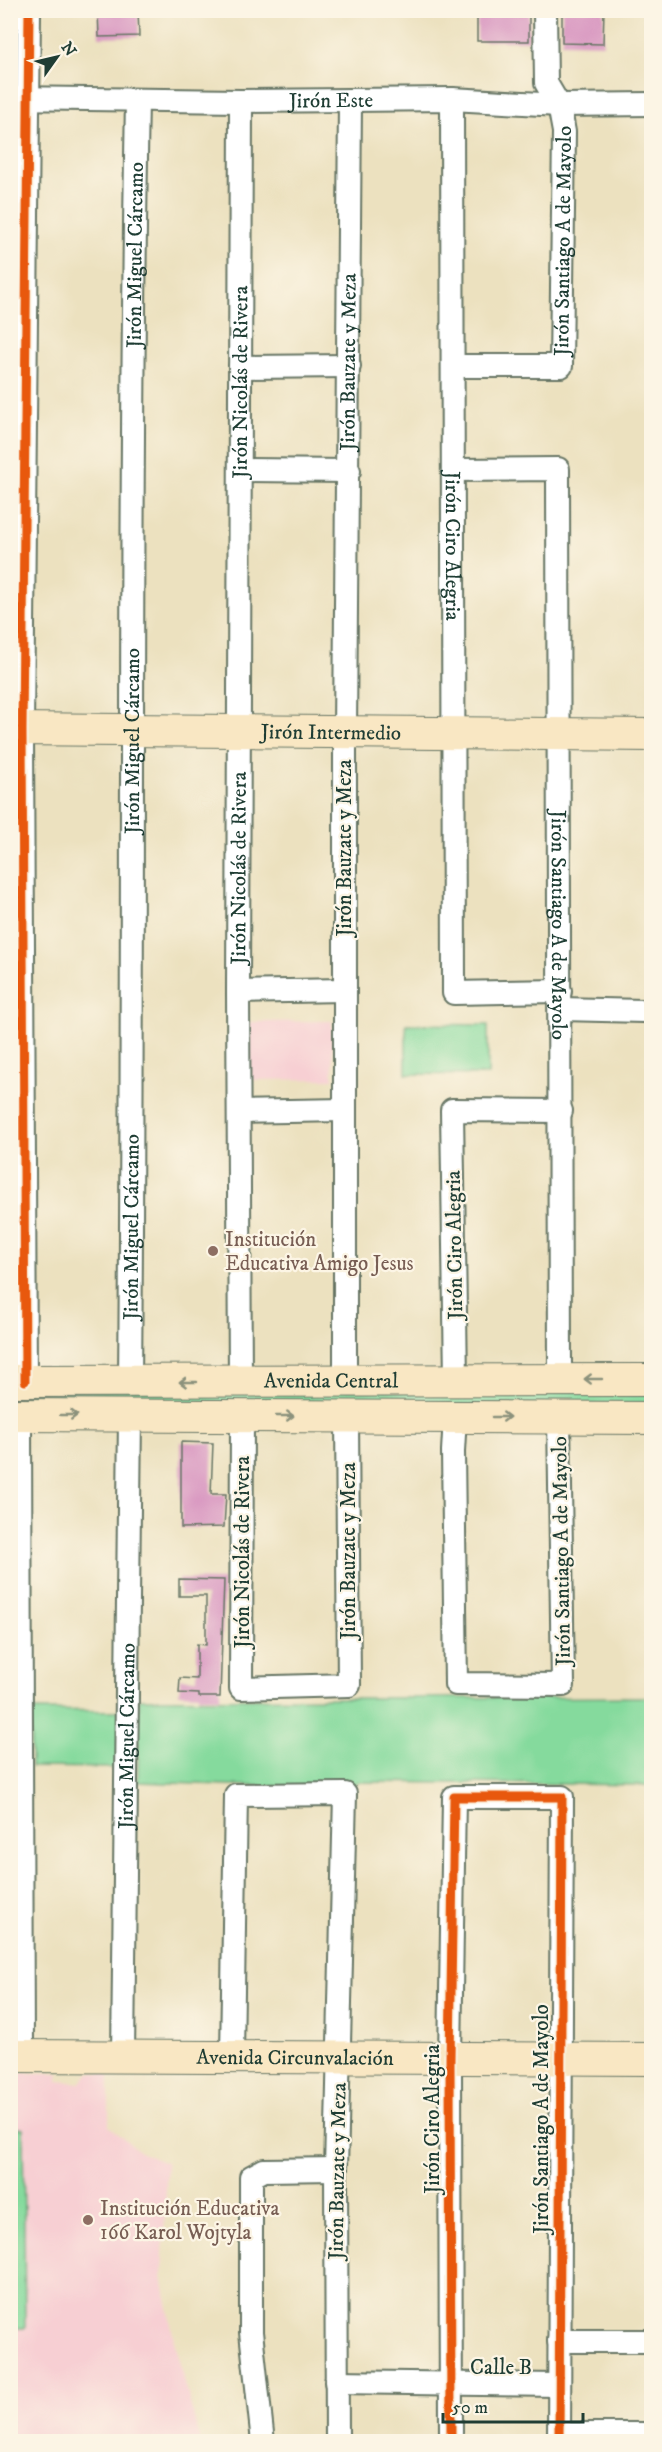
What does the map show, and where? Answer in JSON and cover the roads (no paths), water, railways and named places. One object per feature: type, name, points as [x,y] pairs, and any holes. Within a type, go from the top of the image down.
[{"type":"street","points":[[18,1381],[16,730],[19,98],[29,10]]},
{"type":"street","name":"Jirón Santiago A de Mayolo","points":[[454,366],[561,366],[564,132],[559,105],[546,83],[545,10]]},
{"type":"street","name":"Jirón Este","points":[[19,98],[241,101],[452,99],[559,105],[651,104]]},
{"type":"street","name":"Jirón Ciro Alegria","points":[[452,99],[454,993],[561,1000]]},
{"type":"street","name":"Jirón Miguel Cárcamo","points":[[130,1381],[133,1036],[132,385],[137,100]]},
{"type":"street","name":"Jirón Nicolás de Rivera","points":[[240,1382],[238,992],[242,470],[241,101]]},
{"type":"street","name":"Jirón Bauzate y Meza","points":[[345,1379],[345,732],[349,471],[350,101]]},
{"type":"street","points":[[240,366],[349,366]]},
{"type":"street","name":"Jirón Santiago A de Mayolo","points":[[454,470],[558,469],[561,1000],[560,1379]]},
{"type":"street","points":[[242,470],[349,471]]},
{"type":"street","name":"Jirón Intermedio","points":[[16,730],[131,729],[651,735]]},
{"type":"street","points":[[238,992],[344,990]]},
{"type":"street","points":[[561,1000],[643,1011]]},
{"type":"street","points":[[240,1112],[345,1110]]},
{"type":"street","name":"Jirón Ciro Alegria","points":[[456,1380],[452,1110],[561,1111]]},
{"type":"street","name":"Avenida Central","points":[[18,1381],[651,1380]]},
{"type":"street","points":[[15,1415],[16,2056]]},
{"type":"street","name":"Avenida Central","points":[[15,1415],[651,1418]]},
{"type":"street","name":"Jirón Miguel Cárcamo","points":[[123,2057],[130,1416]]},
{"type":"street","name":"Jirón Nicolás de Rivera","points":[[242,1416],[241,1688],[349,1685]]},
{"type":"street","name":"Jirón Bauzate y Meza","points":[[347,1417],[349,1685]]},
{"type":"street","name":"Jirón Santiago A de Mayolo","points":[[455,1417],[453,1451],[456,1684],[563,1685],[559,1418]]},
{"type":"street","name":"Jirón Bauzate y Meza","points":[[232,2056],[236,1795],[345,1794],[336,2169],[337,2442]]},
{"type":"street","name":"Jirón Ciro Alegria","points":[[451,2442],[450,2059],[454,1797],[562,1797]]},
{"type":"street","name":"Jirón Santiago A de Mayolo","points":[[559,2438],[562,1797]]},
{"type":"street","name":"Avenida Circunvalación","points":[[16,2056],[651,2059]]},
{"type":"street","points":[[263,2442],[251,2332],[251,2177],[264,2170],[336,2169]]},
{"type":"street","points":[[559,2341],[651,2341]]},
{"type":"street","name":"Calle B","points":[[336,2382],[559,2385]]},
{"type":"street","points":[[559,2438],[651,2434]]},
{"type":"place","name":"Institución Educativa Amigo Jesus","points":[[213,1251]]},
{"type":"place","name":"Institución Educativa 166 Karol Wojtyla","points":[[88,2220]]}]
